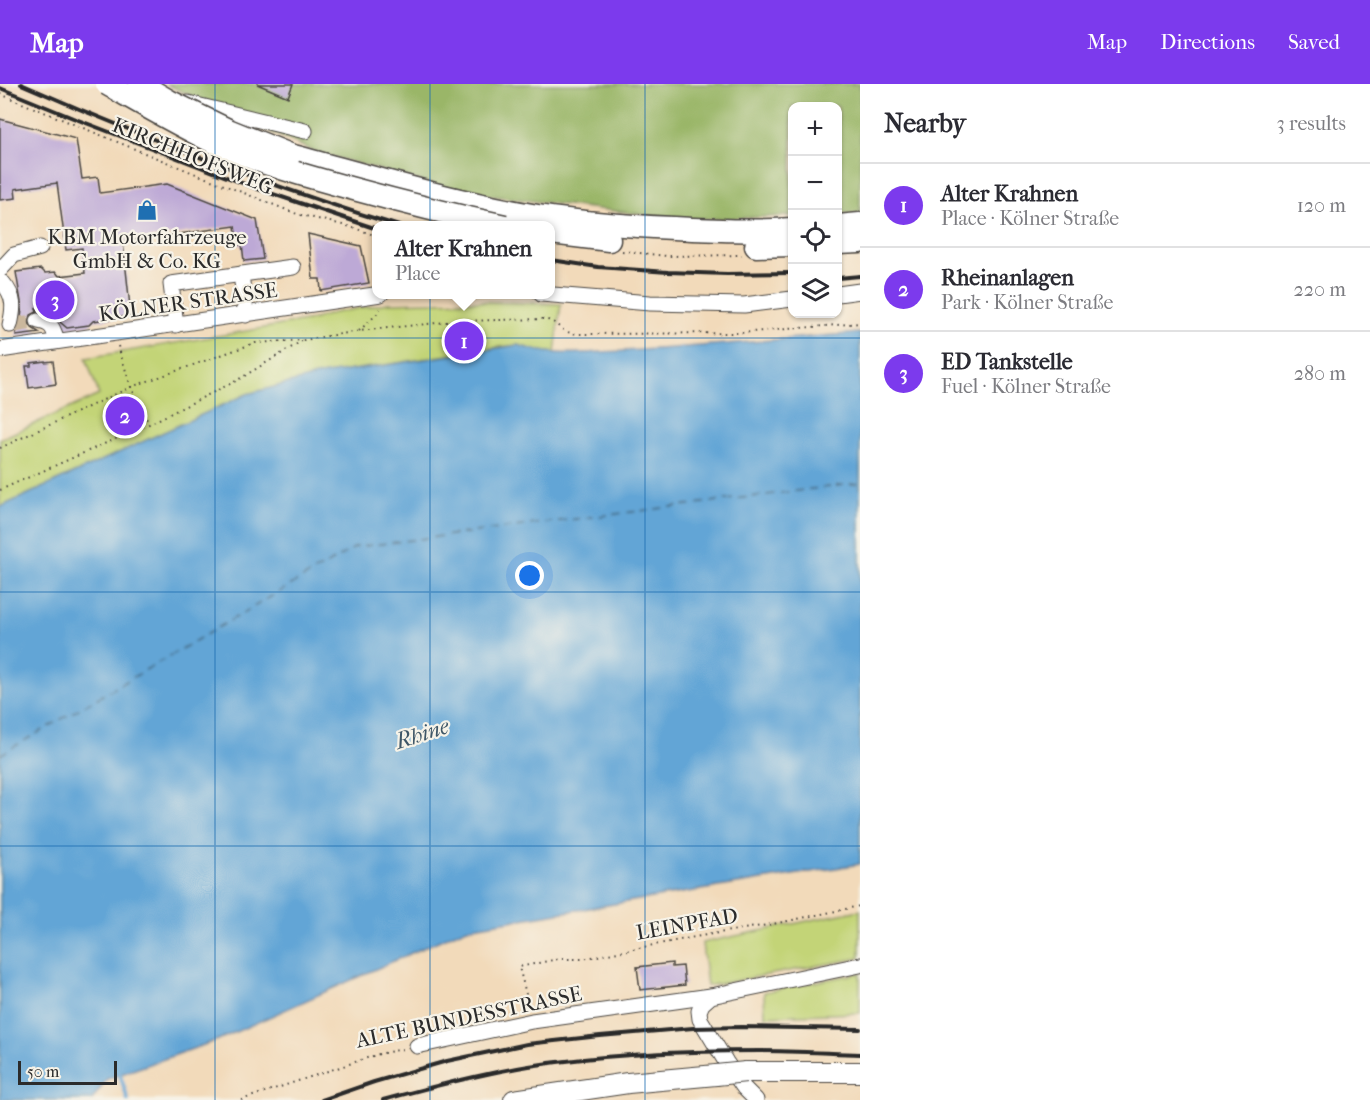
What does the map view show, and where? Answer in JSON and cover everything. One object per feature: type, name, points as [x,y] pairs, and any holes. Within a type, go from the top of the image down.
[{"type":"highway","points":[[108,84],[220,145],[284,170],[486,221]]},
{"type":"highway","points":[[140,84],[228,130],[290,155],[472,202],[538,216],[625,226],[706,230],[788,229]]},
{"type":"highway","points":[[842,226],[860,224]]},
{"type":"highway","points":[[555,233],[624,241],[710,246],[788,245]]},
{"type":"highway","points":[[842,243],[860,242]]},
{"type":"main road","points":[[514,1100],[628,1083],[746,1072],[860,1072]]},
{"type":"street","points":[[108,84],[305,131]]},
{"type":"street","points":[[0,270],[14,255],[40,248]]},
{"type":"street","points":[[176,325],[171,284],[293,267]]},
{"type":"street","points":[[241,274],[246,315]]},
{"type":"street","points":[[0,283],[3,283],[11,292],[13,313],[6,325],[2,350]]},
{"type":"street","points":[[842,293],[860,291]]},
{"type":"street","points":[[555,295],[650,303],[744,304],[788,299]]},
{"type":"street","name":"KÖLNER STRASSE","points":[[2,350],[246,315],[382,299]]},
{"type":"street","points":[[38,321],[48,323],[57,341]]},
{"type":"street","name":"ALTE BUNDESSTRASSE","points":[[417,1046],[532,1021],[711,996],[860,964]]},
{"type":"street","points":[[711,996],[702,1004],[699,1011],[700,1020],[744,1088],[756,1100]]},
{"type":"path","name":"KIRCHHOFSWEG","points":[[0,94],[297,214],[372,234]]},
{"type":"path","points":[[620,251],[667,256],[747,255]]},
{"type":"path","points":[[359,331],[377,314],[382,299]]},
{"type":"path","points":[[0,448],[131,387],[255,343],[304,340],[359,331],[456,321],[543,319],[552,320],[563,330],[571,333],[585,334],[740,333],[860,323]]},
{"type":"path","points":[[115,334],[131,387],[149,424]]},
{"type":"path","points":[[0,490],[149,424],[236,381],[304,340]]},
{"type":"path","name":"LEINPFAD","points":[[532,1021],[519,967],[558,958],[582,959],[860,906]]},
{"type":"path","name":"ALTE BUNDESSTRASSE","points":[[241,1100],[379,1054],[417,1046]]},
{"type":"green space","points":[[166,84],[860,84],[860,213],[842,214],[842,102],[788,102],[788,216],[687,220],[460,192],[313,151]]},
{"type":"green space","points":[[470,301],[561,304],[555,353],[537,351],[518,345],[499,347],[320,375],[247,394],[0,507],[0,439],[99,395],[86,358],[312,320],[333,313],[388,303]]},
{"type":"green space","points":[[860,910],[860,958],[707,986],[702,943]]},
{"type":"green space","points":[[860,973],[860,1013],[765,1016],[764,992]]},
{"type":"water","name":"Rhine","points":[[860,333],[860,864],[467,928],[218,1040],[107,1079],[92,1100],[0,1100],[0,507],[247,394],[320,375],[518,345],[545,352],[582,353]]},
{"type":"building","points":[[257,84],[293,84],[288,97]]},
{"type":"building","name":"KBM Motorfahrzeuge GmbH & Co. KG","points":[[0,119],[76,139],[82,179],[98,177],[100,193],[167,184],[257,220],[263,259],[244,261],[242,244],[238,245],[235,226],[123,242],[131,316],[93,321],[89,325],[67,328],[54,317],[36,308],[37,312],[31,315],[29,323],[40,333],[16,336],[20,327],[22,308],[16,272],[41,269],[45,273],[56,272],[59,276],[85,273],[82,248],[66,250],[57,183],[15,189],[16,198],[0,200]]},
{"type":"building","points":[[308,234],[361,246],[369,283],[321,291],[320,279],[313,279]]},
{"type":"building","points":[[460,330],[468,330],[475,337],[475,345],[468,352],[460,352],[453,345],[453,337]]},
{"type":"building","points":[[53,361],[56,384],[29,388],[26,366]]},
{"type":"building","points":[[672,963],[672,967],[683,966],[685,985],[640,990],[637,967]]},
{"type":"waterway","points":[[119,1072],[128,1100]]},
{"type":"ferry route","points":[[0,755],[356,547],[860,483]]},
{"type":"tunnel","points":[[14,325],[38,321]]},
{"type":"railway","points":[[21,84],[208,160],[303,195],[384,221]]},
{"type":"railway","points":[[0,88],[255,188],[372,227]]},
{"type":"railway","points":[[555,261],[598,267],[668,272],[788,273]]},
{"type":"railway","points":[[842,278],[860,276]]},
{"type":"railway","points":[[322,1100],[447,1061],[527,1044],[693,1028],[860,1029]]},
{"type":"railway","points":[[383,1100],[492,1073],[586,1059],[731,1051],[860,1054]]},
{"type":"place","name":"KBM Motorfahrzeuge GmbH & Co. KG","points":[[147,210]]},
{"type":"place","name":"ED Tankstelle","points":[[55,300]]},
{"type":"place","name":"Alter Krahnen","points":[[464,341]]},
{"type":"place","name":"Rheinanlagen","points":[[125,416]]}]
